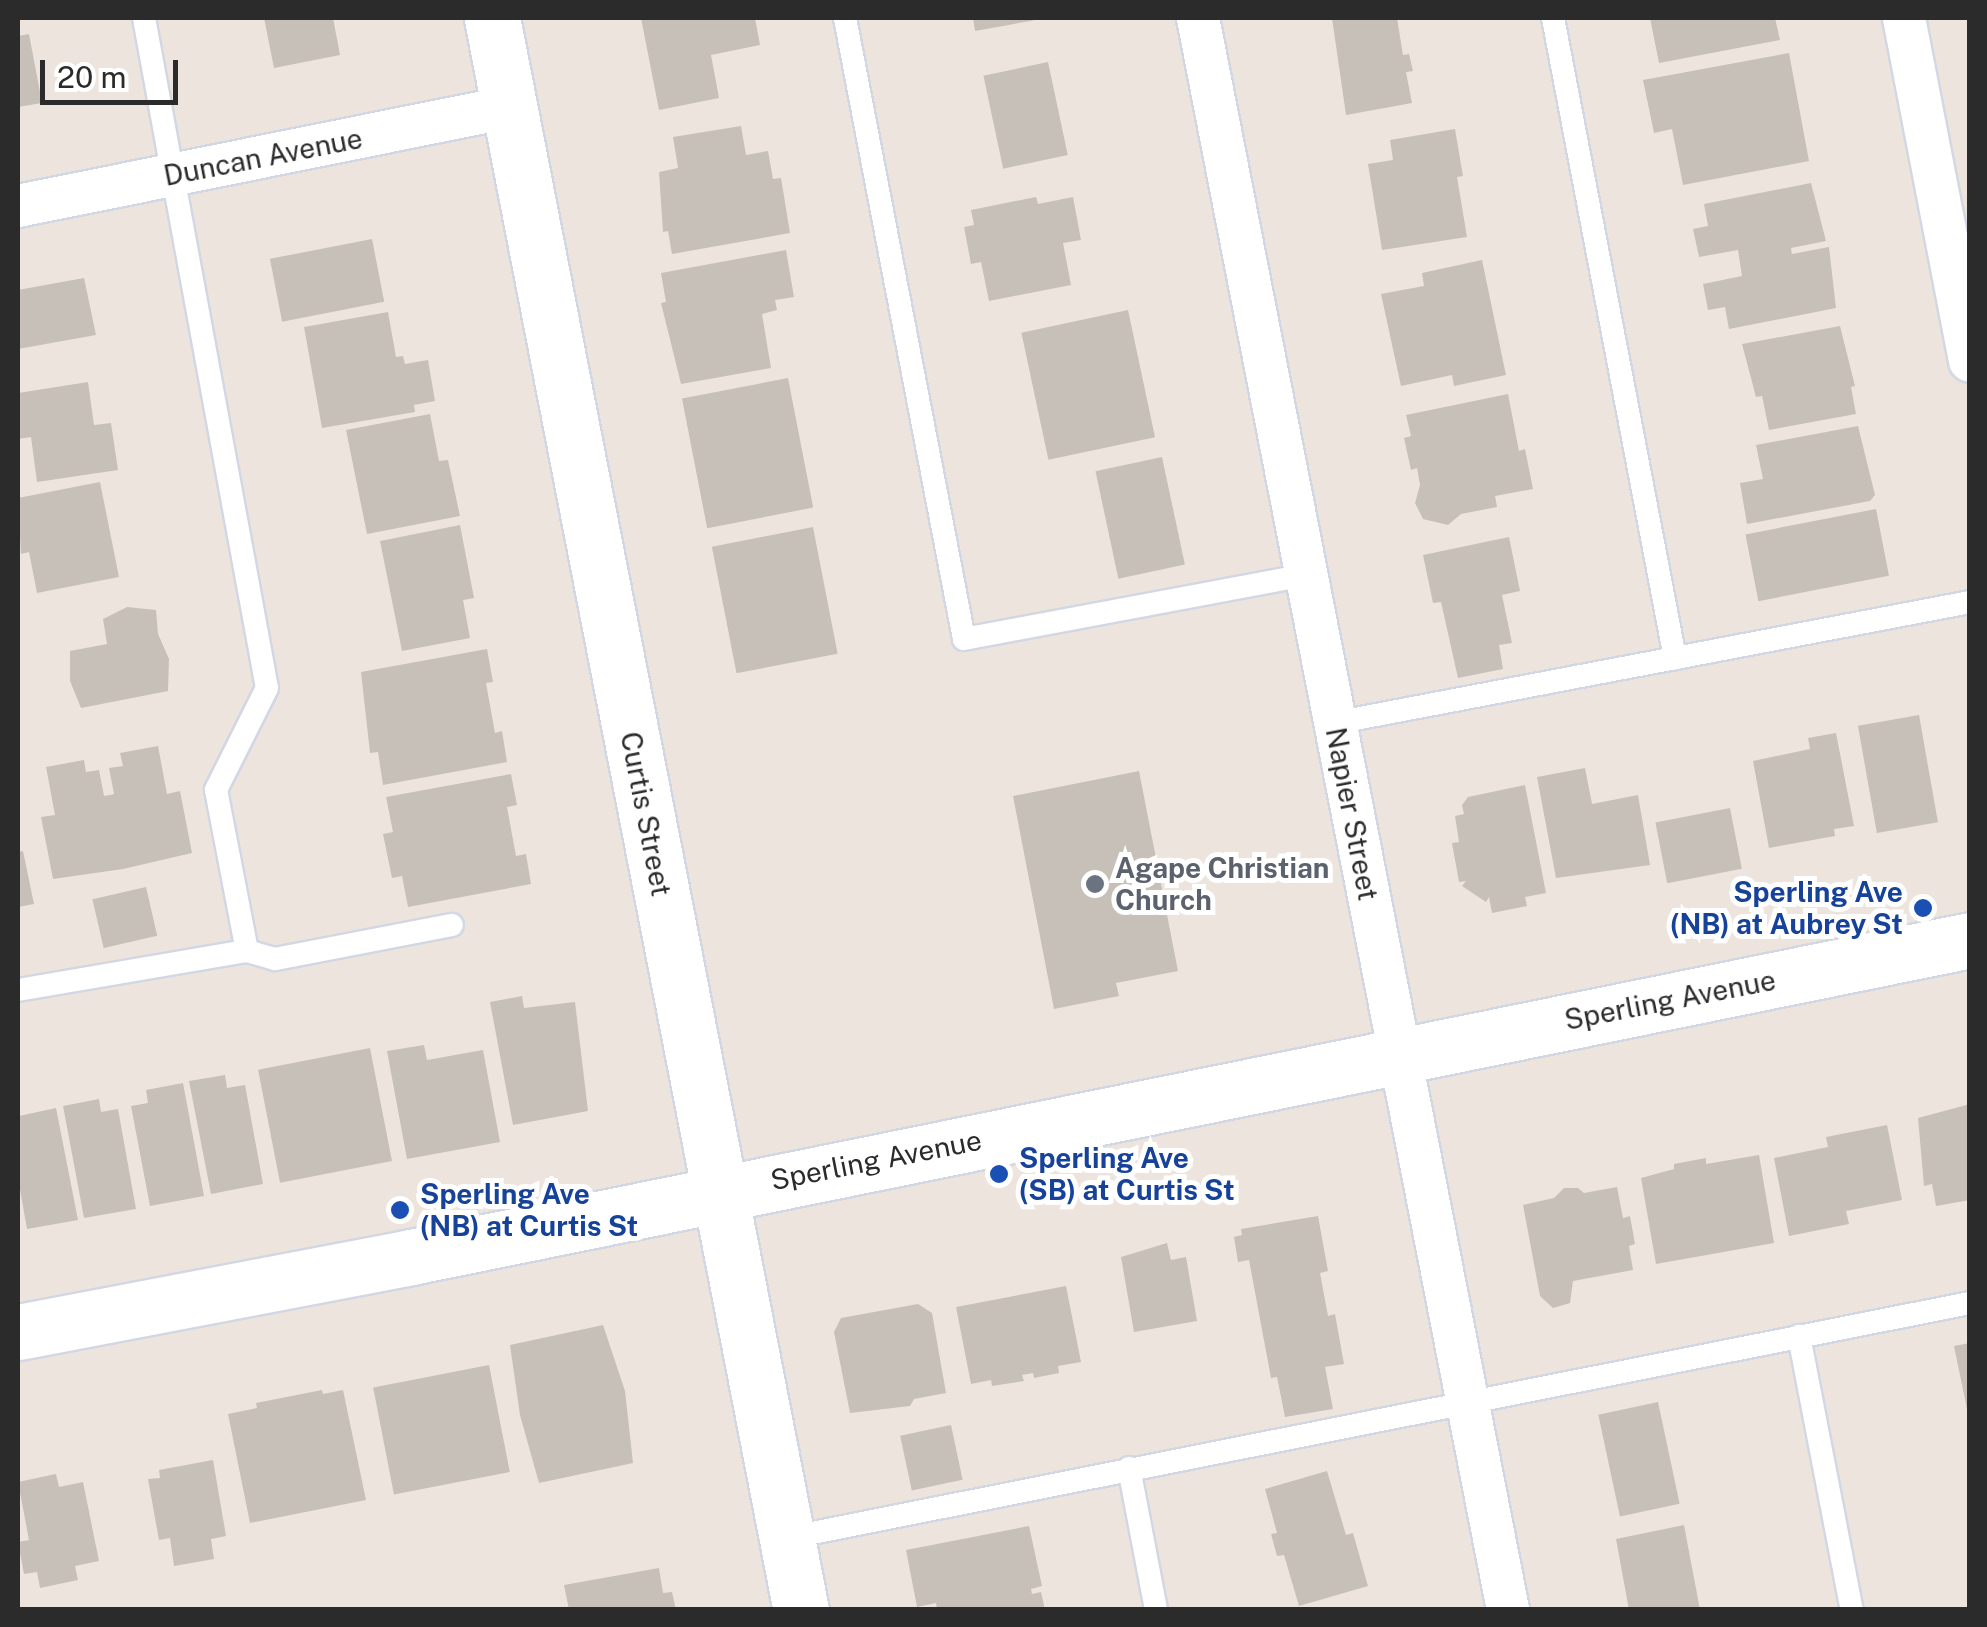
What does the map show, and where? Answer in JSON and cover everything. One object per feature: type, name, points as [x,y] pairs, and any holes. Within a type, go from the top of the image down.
[{"type":"street","name":"Curtis Street","points":[[492,18],[800,1610]]},
{"type":"street","name":"Napier Street","points":[[1198,18],[1397,1056],[1508,1610]]},
{"type":"street","points":[[1904,18],[1970,360]]},
{"type":"street","name":"Duncan Avenue","points":[[18,206],[509,107]]},
{"type":"street","name":"Sperling Avenue","points":[[18,1332],[411,1257],[720,1191],[1970,940]]},
{"type":"lane","points":[[144,18],[267,688],[216,790],[246,951]]},
{"type":"lane","points":[[846,18],[964,639],[1307,575]]},
{"type":"lane","points":[[1554,18],[1675,658]]},
{"type":"lane","points":[[1334,723],[1970,602]]},
{"type":"lane","points":[[18,990],[246,951],[275,959],[452,925]]},
{"type":"lane","points":[[787,1538],[1970,1304]]},
{"type":"lane","points":[[1799,1336],[1852,1610]]},
{"type":"lane","points":[[1129,1468],[1156,1610]]},
{"type":"building","points":[[264,18],[333,18],[340,55],[274,68]]},
{"type":"building","points":[[641,18],[755,18],[760,45],[711,55],[719,98],[659,110]]},
{"type":"building","points":[[973,18],[1041,18],[1041,19],[975,31]]},
{"type":"building","points":[[1332,18],[1397,18],[1403,55],[1409,54],[1413,71],[1406,72],[1412,103],[1346,115]]},
{"type":"building","points":[[1650,18],[1775,18],[1780,40],[1659,63]]},
{"type":"building","points":[[29,34],[42,103],[18,107],[18,36]]},
{"type":"building","points":[[1789,53],[1809,161],[1683,185],[1672,129],[1654,133],[1643,80]]},
{"type":"building","points":[[1048,62],[1068,155],[1003,169],[983,76]]},
{"type":"building","points":[[741,126],[746,155],[768,151],[773,179],[781,178],[790,233],[672,254],[668,231],[663,232],[659,172],[678,168],[673,137]]},
{"type":"building","points":[[1455,129],[1463,176],[1457,177],[1467,237],[1382,250],[1368,164],[1393,160],[1390,140]]},
{"type":"building","points":[[1811,183],[1826,241],[1791,248],[1792,254],[1829,247],[1836,308],[1729,329],[1725,307],[1708,310],[1703,284],[1742,276],[1738,250],[1699,257],[1693,229],[1708,226],[1704,204]]},
{"type":"building","points":[[1036,197],[1038,204],[1073,197],[1081,240],[1063,243],[1071,285],[989,301],[981,262],[971,264],[964,227],[974,225],[971,210]]},
{"type":"building","points":[[372,239],[384,302],[282,322],[270,259]]},
{"type":"building","points":[[786,250],[794,297],[775,300],[777,310],[762,314],[771,368],[681,384],[661,303],[666,302],[661,273]]},
{"type":"building","points":[[1482,260],[1506,375],[1454,386],[1452,375],[1401,386],[1381,294],[1424,286],[1422,273]]},
{"type":"building","points":[[84,278],[96,335],[18,349],[18,290]]},
{"type":"building","points":[[1128,310],[1155,437],[1048,460],[1021,333]]},
{"type":"building","points":[[388,312],[396,357],[403,356],[405,364],[428,360],[435,401],[414,405],[415,412],[322,428],[304,327]]},
{"type":"building","points":[[1840,326],[1855,386],[1851,387],[1856,414],[1769,430],[1762,396],[1756,397],[1742,344]]},
{"type":"building","points":[[788,378],[813,508],[707,528],[682,399]]},
{"type":"building","points":[[88,382],[94,425],[111,423],[118,470],[37,482],[31,437],[18,439],[18,393]]},
{"type":"building","points":[[1508,394],[1519,451],[1525,449],[1533,489],[1495,496],[1497,507],[1461,514],[1448,525],[1423,519],[1415,503],[1420,485],[1417,468],[1411,470],[1404,438],[1411,436],[1406,415]]},
{"type":"building","points":[[430,414],[439,461],[448,460],[460,516],[367,534],[346,430]]},
{"type":"building","points":[[1858,426],[1875,495],[1870,501],[1747,524],[1740,483],[1763,479],[1756,445]]},
{"type":"building","points":[[1162,457],[1185,565],[1118,579],[1095,471]]},
{"type":"building","points":[[100,482],[119,577],[37,593],[29,552],[21,554],[18,498]]},
{"type":"building","points":[[1876,509],[1889,576],[1758,601],[1745,534]]},
{"type":"building","points":[[460,525],[474,598],[463,600],[470,638],[402,651],[380,541]]},
{"type":"building","points":[[813,527],[838,654],[737,673],[712,547]]},
{"type":"building","points":[[1509,537],[1520,591],[1502,595],[1512,643],[1499,645],[1503,669],[1458,678],[1441,602],[1433,603],[1423,555]]},
{"type":"building","points":[[127,607],[156,610],[158,634],[169,659],[168,691],[81,708],[70,681],[70,651],[107,644],[103,619]]},
{"type":"building","points":[[487,649],[493,682],[486,683],[495,733],[502,731],[507,762],[383,785],[378,752],[370,753],[361,672]]},
{"type":"building","points":[[1919,715],[1938,822],[1877,833],[1858,726]]},
{"type":"building","points":[[1836,733],[1854,826],[1834,829],[1835,836],[1769,848],[1753,761],[1810,749],[1808,738]]},
{"type":"building","points":[[158,746],[167,794],[180,791],[192,853],[123,869],[53,879],[41,817],[55,815],[46,767],[84,760],[86,772],[99,770],[104,796],[110,795],[114,794],[109,768],[123,766],[120,753]]},
{"type":"building","points":[[1585,768],[1592,804],[1638,795],[1650,865],[1556,878],[1537,777]]},
{"type":"building","name":"Agape Christian Church","points":[[1139,771],[1178,971],[1116,983],[1119,996],[1054,1009],[1013,796]]},
{"type":"building","points":[[511,774],[517,805],[507,807],[516,856],[526,854],[531,884],[408,907],[402,876],[392,878],[383,834],[393,832],[386,797]]},
{"type":"building","points":[[1525,785],[1546,893],[1525,897],[1527,906],[1492,913],[1489,897],[1486,902],[1462,886],[1466,881],[1459,882],[1452,843],[1459,842],[1455,816],[1464,814],[1462,805],[1468,797]]},
{"type":"building","points":[[1730,808],[1742,869],[1667,883],[1655,823]]},
{"type":"building","points":[[23,851],[34,904],[18,907],[18,852]]},
{"type":"building","points":[[146,887],[157,936],[104,948],[92,899]]},
{"type":"building","points":[[522,996],[524,1008],[575,1002],[588,1111],[513,1125],[490,1002]]},
{"type":"building","points":[[424,1045],[427,1060],[483,1050],[500,1142],[407,1159],[387,1051]]},
{"type":"building","points":[[370,1048],[392,1161],[280,1183],[258,1070]]},
{"type":"building","points":[[225,1075],[227,1088],[245,1085],[263,1184],[211,1194],[189,1081]]},
{"type":"building","points":[[183,1083],[204,1196],[150,1206],[131,1106],[148,1103],[146,1090]]},
{"type":"building","points":[[99,1099],[101,1112],[118,1109],[136,1209],[84,1218],[63,1106]]},
{"type":"building","points":[[1970,1104],[1970,1200],[1936,1206],[1932,1184],[1924,1186],[1918,1118]]},
{"type":"building","points":[[56,1108],[78,1220],[27,1229],[18,1178],[19,1116]]},
{"type":"building","points":[[1887,1125],[1902,1200],[1846,1211],[1849,1224],[1789,1236],[1774,1158],[1828,1147],[1826,1137]]},
{"type":"building","points":[[1759,1155],[1774,1243],[1656,1264],[1641,1178],[1674,1169],[1674,1164],[1706,1158],[1706,1164]]},
{"type":"building","points":[[1617,1187],[1623,1218],[1630,1216],[1635,1244],[1629,1246],[1633,1270],[1573,1281],[1570,1303],[1553,1308],[1540,1296],[1523,1205],[1554,1198],[1564,1188],[1578,1188],[1584,1193]]},
{"type":"building","points":[[1318,1216],[1328,1271],[1320,1273],[1328,1316],[1335,1314],[1344,1364],[1325,1367],[1333,1409],[1285,1417],[1277,1377],[1271,1378],[1249,1260],[1238,1262],[1234,1237],[1242,1235],[1241,1229]]},
{"type":"building","points":[[1167,1243],[1171,1260],[1186,1257],[1197,1321],[1134,1332],[1121,1257]]},
{"type":"building","points":[[1066,1286],[1081,1362],[1058,1366],[1059,1373],[1034,1378],[1033,1373],[1022,1375],[1024,1381],[992,1386],[991,1380],[971,1384],[956,1307]]},
{"type":"building","points":[[918,1304],[932,1313],[946,1393],[914,1399],[910,1406],[850,1413],[834,1332],[841,1318]]},
{"type":"building","points":[[603,1325],[625,1391],[633,1463],[539,1483],[520,1415],[510,1345]]},
{"type":"building","points":[[1970,1343],[1970,1413],[1968,1414],[1954,1346]]},
{"type":"building","points":[[489,1365],[510,1472],[394,1495],[373,1388]]},
{"type":"building","points":[[322,1390],[323,1394],[343,1390],[366,1500],[250,1523],[228,1414],[257,1408],[256,1403]]},
{"type":"building","points":[[1658,1402],[1680,1504],[1620,1516],[1598,1415]]},
{"type":"building","points":[[951,1425],[963,1480],[912,1491],[900,1436]]},
{"type":"building","points":[[213,1460],[226,1536],[211,1539],[214,1559],[174,1566],[170,1538],[159,1540],[148,1479],[160,1478],[159,1470]]},
{"type":"building","points":[[1327,1471],[1346,1535],[1353,1533],[1368,1586],[1299,1606],[1284,1555],[1277,1556],[1271,1534],[1277,1533],[1265,1489]]},
{"type":"building","points":[[56,1474],[59,1487],[83,1482],[99,1561],[75,1566],[78,1580],[40,1588],[37,1572],[24,1574],[18,1542],[29,1540],[18,1482]]},
{"type":"building","points":[[1684,1525],[1700,1610],[1629,1610],[1616,1539]]},
{"type":"building","points":[[1029,1526],[1042,1586],[1031,1589],[1032,1594],[1041,1592],[1045,1610],[937,1610],[936,1603],[917,1607],[906,1550]]},
{"type":"building","points":[[659,1568],[663,1593],[672,1592],[676,1610],[569,1610],[564,1585]]},
{"type":"place","name":"Agape Christian Church","points":[[1095,884]]},
{"type":"place","name":"Sperling Ave (NB) at Aubrey St","points":[[1923,908]]},
{"type":"place","name":"Sperling Ave (SB) at Curtis St","points":[[999,1174]]},
{"type":"place","name":"Sperling Ave (NB) at Curtis St","points":[[400,1210]]}]
